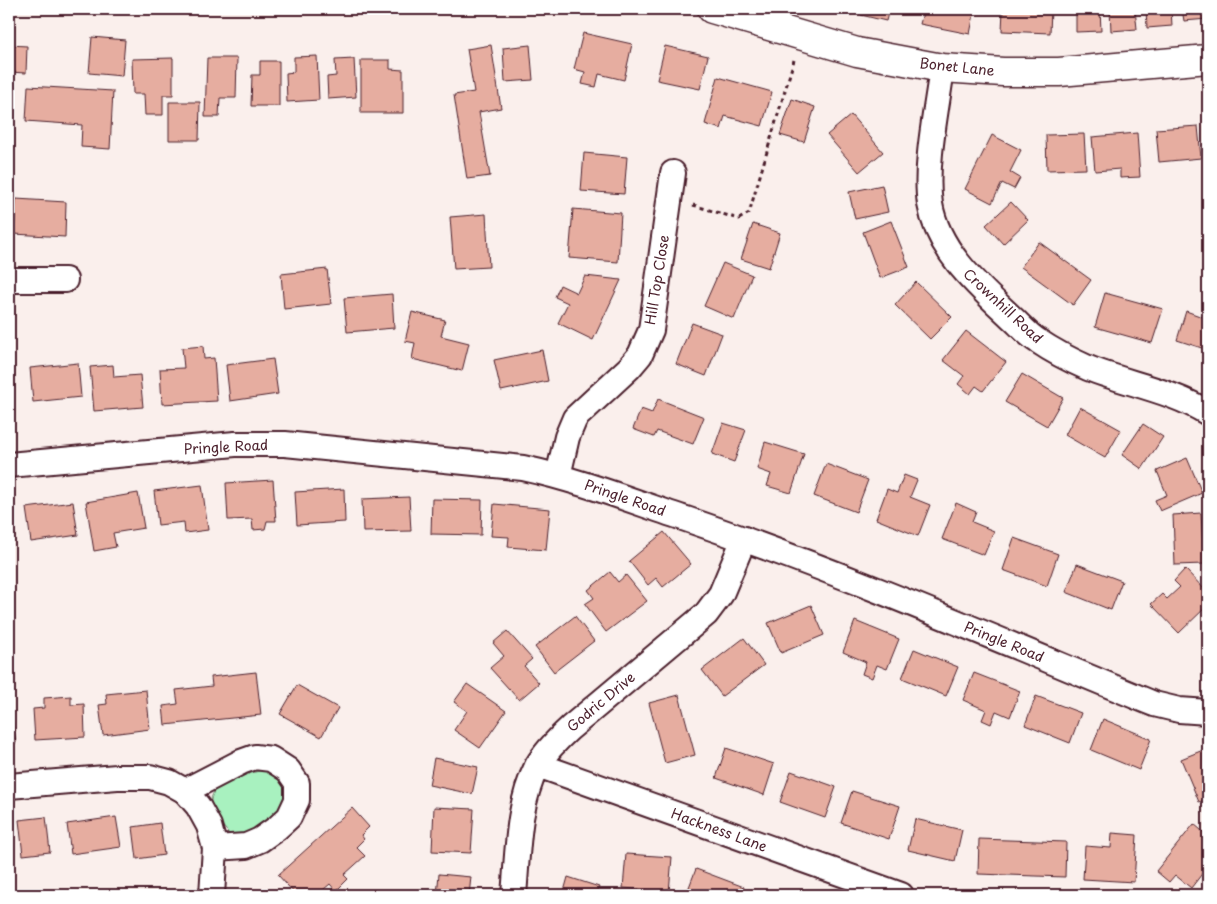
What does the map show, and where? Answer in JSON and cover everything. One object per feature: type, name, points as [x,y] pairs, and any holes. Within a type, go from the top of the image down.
[{"type":"main road","name":"Bonet Lane","points":[[712,9],[857,52],[942,68],[1003,72],[1059,72],[1208,59]]},
{"type":"street","name":"Crownhill Road","points":[[942,68],[929,165],[930,204],[939,235],[959,264],[990,297],[1036,340],[1063,357],[1091,369],[1192,403],[1208,413]]},
{"type":"street","name":"Hill Top Close","points":[[558,476],[567,437],[576,418],[630,368],[640,355],[651,330],[673,173]]},
{"type":"street","points":[[9,280],[65,280]]},
{"type":"street","name":"Pringle Road","points":[[9,465],[235,444],[285,444],[523,468],[558,476],[744,538],[962,624],[1154,704],[1178,710],[1208,712]]},
{"type":"street","name":"Godric Drive","points":[[514,895],[519,828],[526,793],[538,765],[555,742],[570,728],[706,614],[721,594],[744,538]]},
{"type":"street","points":[[185,791],[255,757],[271,759],[288,770],[297,783],[296,800],[289,818],[277,828],[260,840],[246,846],[215,848]]},
{"type":"street","name":"Hackness Lane","points":[[538,765],[901,895]]},
{"type":"street","points":[[9,786],[117,776],[150,777],[169,782],[185,791],[198,806],[209,826],[215,848],[212,895]]},
{"type":"path","points":[[670,198],[739,219],[749,213],[801,35]]},
{"type":"green space","points":[[270,769],[285,784],[287,791],[282,806],[269,820],[249,836],[231,836],[213,812],[211,797],[220,785],[226,781]]},
{"type":"building","points":[[863,9],[889,9],[886,21],[861,15]]},
{"type":"building","points":[[924,9],[975,9],[970,34],[920,24]]},
{"type":"building","points":[[1003,9],[1051,9],[1050,33],[1002,31]]},
{"type":"building","points":[[1076,9],[1100,9],[1101,31],[1076,32]]},
{"type":"building","points":[[1110,9],[1135,9],[1137,29],[1111,31]]},
{"type":"building","points":[[1146,9],[1171,9],[1172,26],[1147,28]]},
{"type":"building","points":[[1182,9],[1208,9],[1208,19],[1184,21]]},
{"type":"building","points":[[583,33],[632,44],[624,80],[599,74],[596,87],[582,84],[585,72],[574,69]]},
{"type":"building","points":[[92,37],[125,40],[122,76],[89,73]]},
{"type":"building","points":[[9,45],[27,46],[26,73],[9,72]]},
{"type":"building","points":[[491,45],[501,108],[479,112],[490,176],[467,179],[454,95],[474,92],[467,49]]},
{"type":"building","points":[[530,45],[533,80],[505,82],[503,48]]},
{"type":"building","points":[[665,46],[708,56],[700,89],[657,80]]},
{"type":"building","points":[[317,56],[319,100],[287,102],[286,73],[294,72],[294,57]]},
{"type":"building","points":[[173,58],[173,95],[163,95],[163,115],[145,115],[144,94],[133,94],[132,59]]},
{"type":"building","points":[[207,58],[237,58],[236,98],[220,98],[219,117],[205,117]]},
{"type":"building","points":[[354,59],[356,97],[328,99],[327,77],[336,76],[335,60]]},
{"type":"building","points":[[361,60],[390,60],[390,69],[403,70],[403,113],[361,113]]},
{"type":"building","points":[[260,61],[279,61],[279,106],[251,106],[252,75],[260,75]]},
{"type":"building","points":[[718,77],[772,92],[762,126],[725,116],[721,129],[705,124]]},
{"type":"building","points":[[28,86],[113,91],[110,149],[81,147],[82,125],[26,121]]},
{"type":"building","points":[[792,99],[815,107],[804,142],[780,135]]},
{"type":"building","points":[[169,102],[200,102],[199,140],[169,140]]},
{"type":"building","points":[[851,115],[883,152],[859,172],[827,135]]},
{"type":"building","points":[[1198,126],[1201,158],[1159,162],[1156,129]]},
{"type":"building","points":[[1137,133],[1140,177],[1120,178],[1120,169],[1095,171],[1092,137]]},
{"type":"building","points":[[1084,134],[1086,169],[1047,170],[1046,135]]},
{"type":"building","points":[[992,135],[1021,150],[1010,172],[1020,178],[1014,189],[1002,183],[992,203],[965,189]]},
{"type":"building","points":[[584,153],[627,157],[624,194],[581,191]]},
{"type":"building","points":[[882,185],[888,212],[855,219],[849,192]]},
{"type":"building","points":[[16,199],[66,202],[65,237],[14,234]]},
{"type":"building","points":[[1011,202],[1028,220],[1003,244],[986,225]]},
{"type":"building","points":[[573,209],[621,213],[618,262],[569,258]]},
{"type":"building","points":[[486,214],[489,267],[454,269],[450,217]]},
{"type":"building","points":[[891,221],[909,267],[880,278],[863,232]]},
{"type":"building","points":[[753,224],[780,233],[769,268],[741,259]]},
{"type":"building","points":[[1039,242],[1091,280],[1073,305],[1021,267]]},
{"type":"building","points":[[723,263],[752,275],[734,319],[704,306]]},
{"type":"building","points":[[327,269],[331,304],[284,309],[281,274]]},
{"type":"building","points":[[585,276],[621,280],[593,340],[558,323],[568,303],[555,297],[560,285],[577,293]]},
{"type":"building","points":[[916,282],[952,317],[930,339],[895,305]]},
{"type":"building","points":[[1105,293],[1163,309],[1152,343],[1095,327]]},
{"type":"building","points":[[392,294],[394,328],[347,332],[344,298]]},
{"type":"building","points":[[1186,311],[1208,319],[1208,350],[1177,340]]},
{"type":"building","points":[[412,312],[445,320],[441,336],[469,343],[462,371],[412,359],[415,343],[405,341]]},
{"type":"building","points":[[692,323],[722,334],[706,376],[676,364]]},
{"type":"building","points":[[966,331],[1006,362],[983,391],[976,386],[970,394],[958,384],[964,376],[943,360]]},
{"type":"building","points":[[203,346],[204,359],[214,358],[217,401],[162,404],[160,369],[184,368],[182,348]]},
{"type":"building","points":[[542,350],[548,381],[501,391],[494,360]]},
{"type":"building","points":[[273,359],[278,394],[230,401],[226,365]]},
{"type":"building","points":[[78,363],[81,397],[33,402],[30,368]]},
{"type":"building","points":[[113,365],[114,377],[140,375],[143,407],[94,411],[90,367]]},
{"type":"building","points":[[1022,374],[1063,398],[1047,426],[1005,402]]},
{"type":"building","points":[[658,399],[704,417],[693,444],[657,431],[654,437],[633,429],[641,409],[652,413]]},
{"type":"building","points":[[1080,407],[1121,430],[1105,458],[1065,435]]},
{"type":"building","points":[[723,423],[746,430],[734,462],[712,454]]},
{"type":"building","points":[[1143,424],[1163,437],[1142,469],[1122,455]]},
{"type":"building","points":[[765,442],[804,454],[791,493],[767,486],[771,474],[757,469]]},
{"type":"building","points":[[1187,458],[1202,493],[1160,511],[1155,500],[1167,495],[1157,471]]},
{"type":"building","points":[[826,464],[868,480],[856,512],[814,496]]},
{"type":"building","points":[[904,475],[917,480],[910,497],[930,505],[918,536],[876,519],[887,489],[897,493]]},
{"type":"building","points":[[273,480],[276,521],[267,521],[265,529],[253,530],[252,519],[228,520],[226,483]]},
{"type":"building","points":[[202,485],[208,530],[185,533],[184,522],[158,525],[154,491]]},
{"type":"building","points":[[344,489],[345,522],[297,525],[295,492]]},
{"type":"building","points":[[138,493],[144,528],[113,533],[116,547],[94,551],[86,502]]},
{"type":"building","points":[[409,497],[411,531],[363,532],[362,499]]},
{"type":"building","points":[[9,499],[14,534],[9,535]]},
{"type":"building","points":[[432,499],[482,500],[481,535],[431,534]]},
{"type":"building","points":[[73,502],[78,535],[31,542],[26,508]]},
{"type":"building","points":[[956,503],[976,512],[972,522],[994,531],[984,555],[942,539]]},
{"type":"building","points":[[494,504],[550,509],[546,550],[508,547],[509,537],[491,536]]},
{"type":"building","points":[[1201,513],[1204,564],[1175,565],[1173,515]]},
{"type":"building","points":[[664,532],[691,564],[663,587],[656,578],[648,585],[629,561]]},
{"type":"building","points":[[1014,538],[1058,554],[1047,586],[1003,570]]},
{"type":"building","points":[[1077,564],[1122,581],[1111,610],[1066,592]]},
{"type":"building","points":[[1185,569],[1208,593],[1208,605],[1179,633],[1151,604],[1162,594],[1167,599],[1180,587],[1174,581]]},
{"type":"building","points":[[610,572],[618,582],[626,575],[647,601],[606,632],[585,604],[594,598],[588,590]]},
{"type":"building","points":[[811,605],[824,635],[781,653],[768,623]]},
{"type":"building","points":[[575,616],[594,641],[554,672],[535,647]]},
{"type":"building","points":[[855,621],[899,639],[887,669],[877,665],[872,678],[862,674],[866,662],[843,652]]},
{"type":"building","points":[[507,631],[532,659],[524,666],[539,683],[519,700],[490,668],[504,656],[493,643]]},
{"type":"building","points":[[744,638],[764,665],[722,696],[702,670]]},
{"type":"building","points":[[914,649],[958,667],[946,696],[902,678]]},
{"type":"building","points":[[256,672],[261,715],[165,725],[163,706],[178,704],[176,690],[212,686],[211,677]]},
{"type":"building","points":[[974,673],[1020,691],[1010,717],[996,711],[991,724],[982,720],[986,710],[963,700]]},
{"type":"building","points":[[467,684],[506,711],[480,748],[454,730],[467,711],[454,702]]},
{"type":"building","points":[[297,685],[338,708],[321,737],[280,714]]},
{"type":"building","points":[[146,690],[150,729],[103,735],[99,705],[107,704],[106,694]]},
{"type":"building","points":[[9,695],[16,743],[9,744]]},
{"type":"building","points":[[679,695],[695,755],[665,763],[649,703]]},
{"type":"building","points":[[71,696],[71,705],[84,704],[85,737],[35,740],[33,709],[44,708],[44,698]]},
{"type":"building","points":[[1036,696],[1081,713],[1070,743],[1025,725]]},
{"type":"building","points":[[1103,719],[1151,739],[1139,770],[1091,750]]},
{"type":"building","points":[[726,748],[774,764],[764,795],[716,778]]},
{"type":"building","points":[[1208,748],[1208,799],[1199,802],[1181,759]]},
{"type":"building","points":[[434,758],[478,767],[472,794],[429,785]]},
{"type":"building","points":[[791,771],[836,787],[825,818],[780,802]]},
{"type":"building","points":[[852,791],[900,806],[889,839],[841,823]]},
{"type":"building","points":[[434,807],[474,809],[471,853],[432,851]]},
{"type":"building","points":[[352,808],[369,827],[361,835],[364,839],[356,847],[365,856],[344,875],[348,879],[336,891],[330,884],[317,895],[296,895],[278,875]]},
{"type":"building","points":[[46,817],[50,852],[23,855],[19,820]]},
{"type":"building","points":[[116,817],[121,847],[71,854],[67,824]]},
{"type":"building","points":[[915,819],[962,830],[955,861],[908,850]]},
{"type":"building","points":[[160,823],[164,855],[137,859],[133,827]]},
{"type":"building","points":[[1194,824],[1208,836],[1208,866],[1191,888],[1175,875],[1169,882],[1156,871]]},
{"type":"building","points":[[1112,833],[1137,835],[1134,882],[1083,879],[1085,846],[1111,848]]},
{"type":"building","points":[[979,839],[1066,842],[1065,877],[978,874]]},
{"type":"building","points":[[626,854],[672,857],[669,892],[660,891],[660,895],[648,895],[648,890],[623,888]]},
{"type":"building","points":[[696,869],[744,887],[741,895],[686,895]]},
{"type":"building","points":[[439,874],[471,877],[469,895],[437,895]]},
{"type":"building","points":[[568,877],[599,887],[596,895],[563,895]]}]
